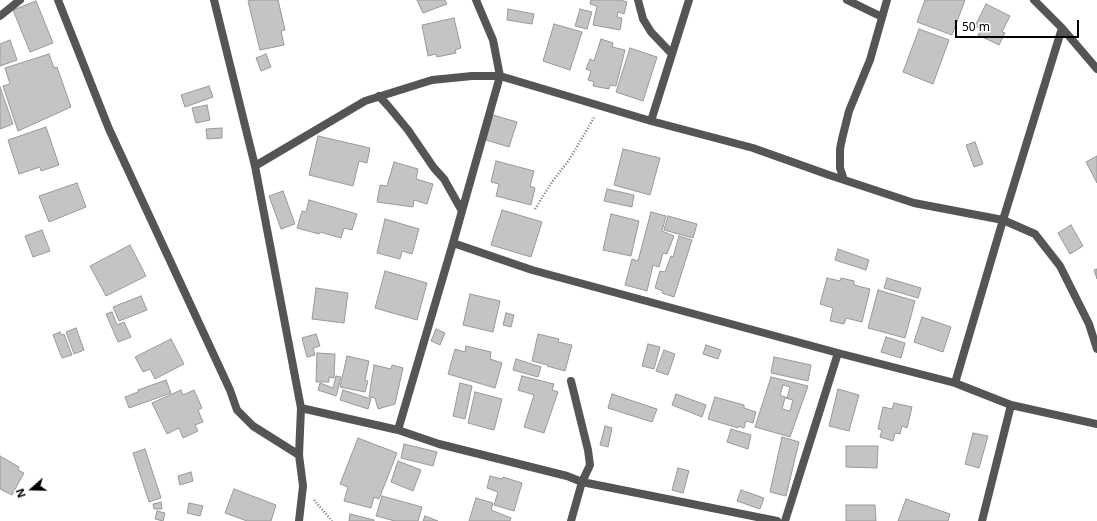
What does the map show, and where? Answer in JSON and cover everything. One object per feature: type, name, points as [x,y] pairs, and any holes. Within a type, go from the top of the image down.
[{"type":"street","points":[[0,16],[20,0]]},
{"type":"street","points":[[58,0],[108,129],[230,390],[237,410],[253,426],[300,455]]},
{"type":"street","points":[[214,0],[255,166],[301,408],[300,455],[303,486],[299,521]]},
{"type":"street","points":[[398,430],[500,76],[493,40],[476,0]]},
{"type":"street","points":[[638,0],[643,19],[651,32],[672,54]]},
{"type":"street","points":[[651,121],[689,0]]},
{"type":"street","points":[[847,0],[882,17]]},
{"type":"street","points":[[844,180],[840,168],[840,149],[842,139],[849,111],[870,60],[887,0]]},
{"type":"street","points":[[1034,0],[1062,28],[1097,69]]},
{"type":"street","points":[[955,383],[1062,28]]},
{"type":"street","points":[[255,166],[365,101],[432,80],[472,76],[500,76],[651,121],[753,148],[914,203],[1003,220],[1035,234],[1060,266],[1089,324],[1097,349]]},
{"type":"street","points":[[379,96],[408,130],[434,168],[444,178],[462,212]]},
{"type":"street","points":[[453,243],[532,270],[838,353],[955,383],[1011,405],[1097,424]]},
{"type":"street","points":[[785,521],[838,353]]},
{"type":"street","points":[[571,381],[588,450],[590,465],[582,482],[571,521]]},
{"type":"street","points":[[982,521],[1011,405]]},
{"type":"street","points":[[301,408],[398,430],[439,444],[567,476],[582,482],[777,521]]},
{"type":"path","points":[[535,209],[552,182],[569,160],[601,106]]},
{"type":"path","points":[[303,486],[332,521]]},
{"type":"building","points":[[278,0],[285,30],[281,31],[284,45],[260,50],[248,1]]},
{"type":"building","points":[[417,0],[445,0],[447,4],[423,13]]},
{"type":"building","points":[[591,0],[620,0],[627,2],[624,14],[618,12],[617,17],[622,18],[620,30],[593,25],[597,6],[590,4]]},
{"type":"building","points":[[925,0],[965,0],[952,35],[917,22]]},
{"type":"building","points":[[36,1],[53,43],[30,52],[13,10]]},
{"type":"building","points":[[986,4],[1010,16],[1002,32],[1005,33],[999,45],[978,35],[981,29],[975,26]]},
{"type":"building","points":[[508,9],[534,14],[532,24],[507,20]]},
{"type":"building","points":[[580,9],[592,12],[587,29],[575,26]]},
{"type":"building","points":[[454,18],[461,48],[455,50],[456,53],[437,57],[436,54],[428,56],[422,25]]},
{"type":"building","points":[[554,24],[582,32],[570,70],[543,61]]},
{"type":"building","points":[[919,29],[949,40],[933,84],[903,72]]},
{"type":"building","points":[[601,39],[613,43],[612,47],[625,50],[616,86],[610,85],[609,89],[593,86],[594,82],[588,80],[591,71],[586,69],[590,59],[594,61]]},
{"type":"building","points":[[10,40],[17,60],[0,66],[0,44]]},
{"type":"building","points":[[630,48],[657,57],[643,101],[616,92]]},
{"type":"building","points":[[49,54],[54,68],[57,67],[71,107],[18,131],[3,86],[10,84],[5,68]]},
{"type":"building","points":[[266,54],[271,67],[261,71],[256,58]]},
{"type":"building","points":[[209,86],[213,97],[185,107],[181,95]]},
{"type":"building","points":[[0,87],[13,124],[0,129]]},
{"type":"building","points":[[207,105],[210,120],[196,123],[192,108]]},
{"type":"building","points":[[493,115],[517,122],[509,147],[486,140]]},
{"type":"building","points":[[46,127],[59,165],[41,171],[40,167],[19,174],[8,140]]},
{"type":"building","points":[[222,128],[222,138],[207,139],[206,129]]},
{"type":"building","points":[[318,136],[370,148],[367,163],[359,161],[353,186],[309,175]]},
{"type":"building","points":[[975,142],[983,164],[974,167],[966,145]]},
{"type":"building","points":[[623,149],[660,158],[650,195],[614,185]]},
{"type":"building","points":[[1097,156],[1097,183],[1086,162]]},
{"type":"building","points":[[496,161],[534,171],[530,186],[535,188],[531,205],[496,196],[499,184],[491,182]]},
{"type":"building","points":[[394,162],[418,169],[416,179],[433,184],[427,204],[414,200],[413,207],[377,202],[380,185],[387,186]]},
{"type":"building","points":[[77,183],[86,207],[49,222],[39,196]]},
{"type":"building","points":[[607,189],[634,195],[632,207],[604,201]]},
{"type":"building","points":[[283,191],[295,224],[281,229],[269,196]]},
{"type":"building","points":[[309,200],[357,214],[352,230],[344,228],[341,238],[297,228],[302,211],[306,212]]},
{"type":"building","points":[[502,210],[542,222],[531,257],[491,245]]},
{"type":"building","points":[[651,212],[666,216],[662,231],[674,236],[667,254],[663,253],[659,267],[653,265],[647,291],[625,285],[632,259],[638,261]]},
{"type":"building","points":[[611,214],[639,221],[631,256],[603,250]]},
{"type":"building","points":[[668,216],[697,224],[693,238],[664,230]]},
{"type":"building","points":[[385,219],[419,229],[412,254],[402,251],[400,259],[377,253]]},
{"type":"building","points":[[1071,225],[1083,246],[1070,254],[1058,233]]},
{"type":"building","points":[[42,230],[50,251],[33,257],[25,236]]},
{"type":"building","points":[[679,236],[692,240],[674,297],[662,293],[663,291],[655,288],[660,271],[665,272],[671,256],[673,257]]},
{"type":"building","points":[[130,245],[146,276],[106,296],[90,266]]},
{"type":"building","points":[[838,249],[869,260],[866,270],[835,260]]},
{"type":"building","points":[[1097,269],[1097,279],[1094,270]]},
{"type":"building","points":[[385,271],[427,283],[417,320],[375,308]]},
{"type":"building","points":[[827,278],[840,281],[841,278],[854,281],[854,285],[870,289],[862,322],[846,318],[844,324],[830,321],[833,308],[820,304]]},
{"type":"building","points":[[887,278],[921,288],[918,298],[884,288]]},
{"type":"building","points":[[316,288],[348,293],[344,323],[312,319]]},
{"type":"building","points":[[878,290],[915,301],[905,338],[868,328]]},
{"type":"building","points":[[470,294],[500,301],[493,332],[463,325]]},
{"type":"building","points":[[141,296],[147,310],[119,321],[113,307]]},
{"type":"building","points":[[112,312],[117,325],[124,322],[131,337],[118,342],[106,314]]},
{"type":"building","points":[[506,313],[514,315],[511,327],[503,325]]},
{"type":"building","points":[[922,317],[951,327],[943,352],[914,342]]},
{"type":"building","points":[[76,328],[84,350],[74,354],[66,332]]},
{"type":"building","points":[[436,329],[445,333],[440,345],[431,341]]},
{"type":"building","points":[[60,332],[61,335],[64,334],[72,355],[62,358],[53,335]]},
{"type":"building","points":[[316,334],[320,346],[313,348],[315,355],[307,357],[302,338]]},
{"type":"building","points":[[538,334],[559,339],[558,342],[572,345],[565,371],[532,361]]},
{"type":"building","points":[[886,337],[905,343],[901,358],[881,352]]},
{"type":"building","points":[[171,339],[184,364],[155,379],[150,369],[143,372],[135,357]]},
{"type":"building","points":[[648,344],[660,347],[654,369],[642,366]]},
{"type":"building","points":[[706,345],[721,350],[718,359],[703,354]]},
{"type":"building","points":[[466,346],[491,352],[490,359],[502,363],[495,388],[448,374],[455,349],[465,352]]},
{"type":"building","points":[[664,350],[675,354],[668,375],[656,371]]},
{"type":"building","points":[[317,353],[335,354],[334,378],[329,377],[329,382],[316,382]]},
{"type":"building","points":[[347,356],[369,361],[365,380],[368,381],[365,392],[340,387]]},
{"type":"building","points":[[774,357],[811,365],[808,381],[771,373]]},
{"type":"building","points":[[516,359],[541,367],[538,377],[513,370]]},
{"type":"building","points":[[374,365],[391,369],[392,365],[403,368],[395,404],[378,409],[375,398],[369,397]]},
{"type":"building","points":[[336,376],[341,377],[336,396],[318,390],[320,383],[333,388]]},
{"type":"building","points":[[522,376],[554,384],[552,390],[558,392],[544,433],[524,427],[534,395],[518,390]]},
{"type":"building","points":[[771,377],[808,386],[790,437],[755,427]],"holes":[[[783,385],[790,387],[787,398],[780,395]],[[785,398],[793,400],[790,411],[782,409]]]},
{"type":"building","points":[[166,380],[171,393],[129,408],[125,397],[138,392],[138,390]]},
{"type":"building","points":[[460,383],[472,386],[465,419],[453,416]]},
{"type":"building","points":[[838,389],[859,395],[849,431],[829,426]]},
{"type":"building","points":[[181,390],[183,395],[194,390],[202,408],[198,410],[203,422],[195,425],[198,431],[183,438],[179,428],[167,434],[152,403]]},
{"type":"building","points":[[343,390],[371,399],[368,409],[340,400]]},
{"type":"building","points":[[475,392],[502,399],[494,430],[468,423]]},
{"type":"building","points":[[612,394],[657,409],[652,422],[608,408]]},
{"type":"building","points":[[676,394],[706,405],[702,417],[672,405]]},
{"type":"building","points":[[715,397],[744,405],[744,408],[756,412],[753,423],[746,421],[744,428],[739,426],[738,428],[708,419]]},
{"type":"building","points":[[894,403],[912,407],[907,428],[902,426],[900,434],[895,433],[893,441],[880,437],[882,430],[878,429],[883,407],[892,409]]},
{"type":"building","points":[[605,426],[612,428],[608,447],[600,445]]},
{"type":"building","points":[[731,429],[751,435],[748,449],[727,442]]},
{"type":"building","points":[[973,433],[988,436],[979,468],[965,464]]},
{"type":"building","points":[[782,437],[799,442],[786,496],[770,492]]},
{"type":"building","points":[[358,438],[397,453],[379,499],[374,497],[371,508],[344,501],[348,487],[340,484]]},
{"type":"building","points":[[404,444],[437,452],[433,466],[401,458]]},
{"type":"building","points":[[846,446],[878,446],[877,468],[846,467]]},
{"type":"building","points":[[145,449],[161,498],[149,502],[133,453]]},
{"type":"building","points":[[0,456],[19,467],[18,470],[24,473],[12,495],[0,489]]},
{"type":"building","points":[[398,461],[421,470],[413,491],[391,482]]},
{"type":"building","points":[[678,468],[689,471],[683,493],[672,490]]},
{"type":"building","points":[[191,472],[193,481],[180,485],[178,476]]},
{"type":"building","points":[[490,476],[502,479],[503,477],[522,483],[514,511],[494,505],[498,492],[487,488]]},
{"type":"building","points":[[234,489],[276,505],[271,521],[247,521],[225,513]]},
{"type":"building","points":[[741,490],[764,498],[760,509],[737,501]]},
{"type":"building","points":[[382,496],[422,507],[418,521],[395,521],[376,516]]},
{"type":"building","points":[[476,498],[493,503],[491,510],[511,518],[510,521],[469,521]]},
{"type":"building","points":[[906,499],[950,514],[948,521],[898,521]]},
{"type":"building","points":[[161,502],[162,509],[154,509],[153,504]]},
{"type":"building","points":[[189,503],[203,506],[200,516],[187,513]]},
{"type":"building","points":[[846,505],[875,505],[876,521],[846,521]]},
{"type":"building","points":[[157,511],[165,513],[163,521],[155,519]]},
{"type":"building","points":[[350,514],[374,520],[374,521],[349,521]]},
{"type":"building","points":[[425,516],[438,521],[423,521]]}]
